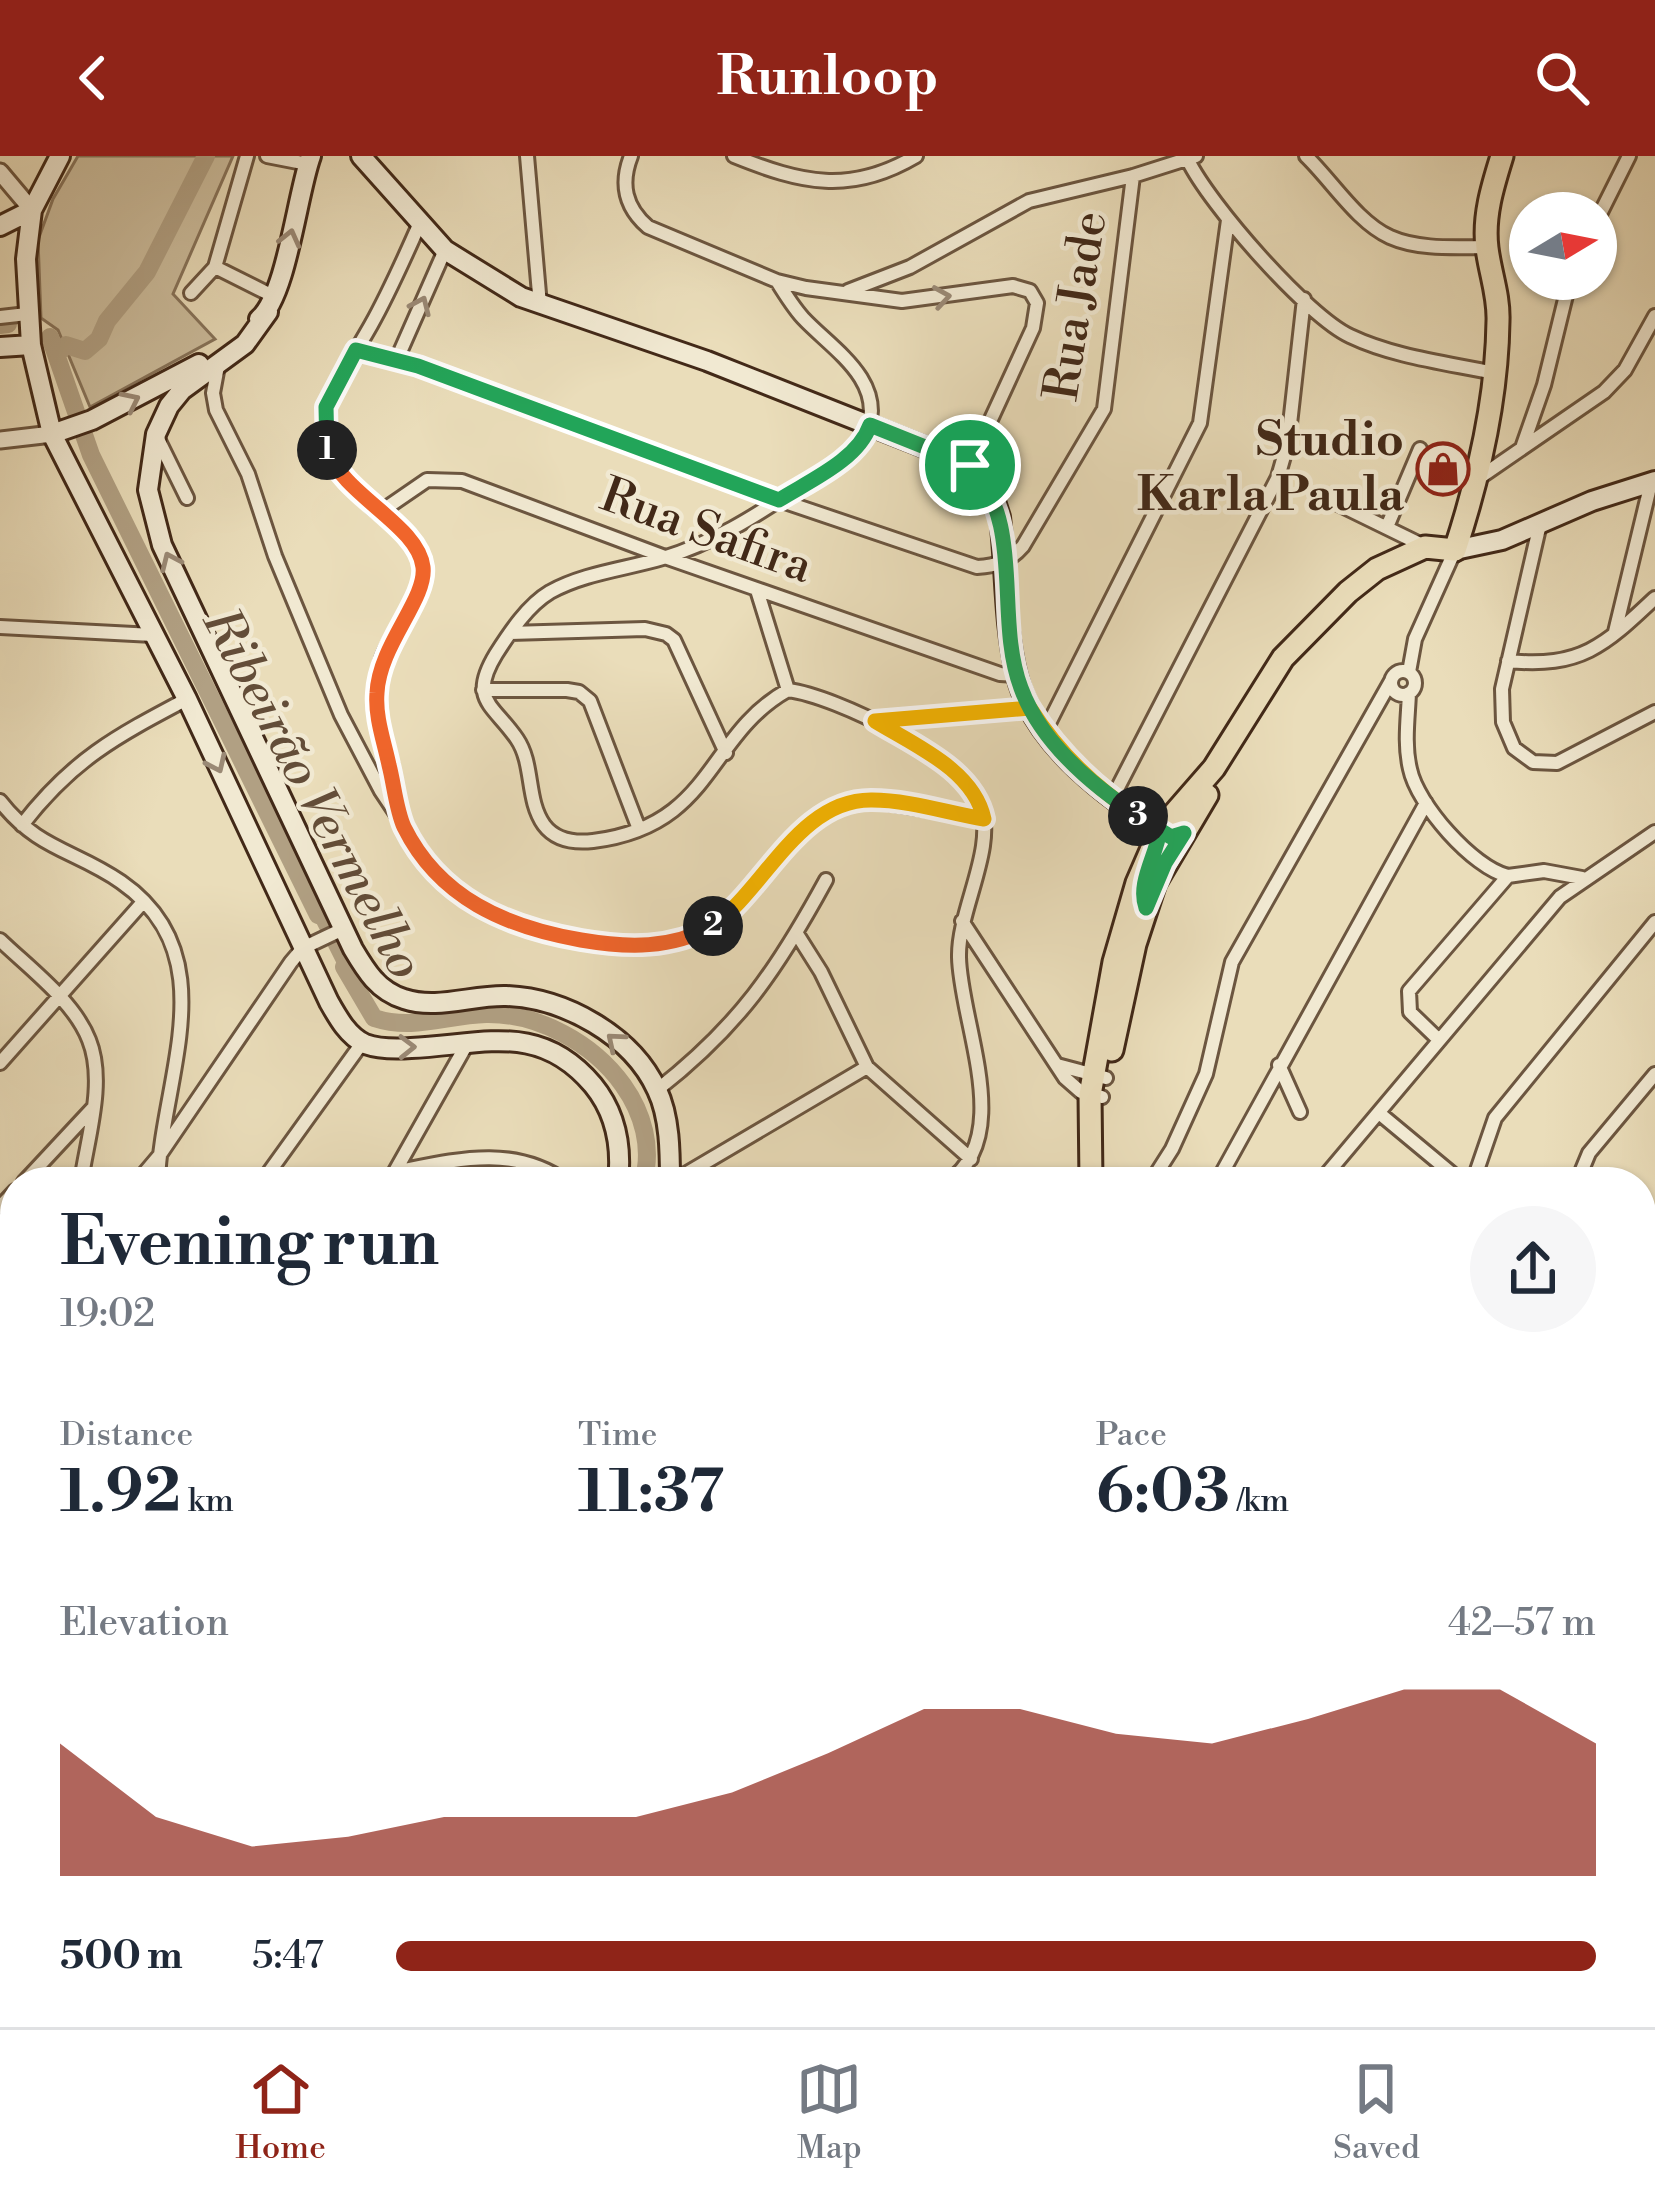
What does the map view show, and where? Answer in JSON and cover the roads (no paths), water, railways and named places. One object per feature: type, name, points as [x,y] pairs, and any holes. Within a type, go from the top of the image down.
[{"type":"main road","points":[[59,156],[32,210],[26,259],[31,345],[52,434],[187,699],[336,1016],[362,1043],[400,1048],[530,1043],[573,1064],[598,1092],[613,1119],[619,1167]]},
{"type":"main road","points":[[362,156],[419,226],[445,250],[540,305],[707,362],[970,465],[996,503],[1016,675],[1030,708],[1045,731],[1112,799],[1172,832]]},
{"type":"main road","points":[[1455,550],[1476,480],[1494,373],[1499,313],[1487,247],[1491,191],[1502,156]]},
{"type":"main road","points":[[309,159],[271,304],[244,344],[175,397],[156,434],[148,490],[162,545],[341,930],[377,985],[416,1003],[497,996],[552,1003],[585,1018],[620,1043],[657,1090],[670,1167]]},
{"type":"main road","points":[[0,226],[32,210]]},
{"type":"main road","points":[[52,434],[83,424],[194,368],[271,304]]},
{"type":"main road","points":[[0,347],[31,345]]},
{"type":"main road","points":[[1091,1167],[1098,1086],[1128,911],[1172,832],[1258,702],[1297,654],[1367,589],[1397,572],[1455,550],[1488,545],[1653,482]]},
{"type":"main road","points":[[1102,1167],[1098,1086],[1146,908],[1172,832],[1269,676],[1297,643],[1362,580],[1425,547],[1469,509]]},
{"type":"main road","points":[[1425,547],[1455,550]]},
{"type":"street","points":[[191,293],[214,267],[247,156]]},
{"type":"street","points":[[267,156],[309,159]]},
{"type":"street","points":[[526,156],[540,305]]},
{"type":"street","points":[[631,156],[626,196],[632,212],[647,226],[777,281],[902,301],[1026,288],[1035,298],[1036,316],[970,465]]},
{"type":"street","points":[[734,156],[779,174],[827,182],[882,174],[916,156]]},
{"type":"street","points":[[1306,156],[1388,236],[1414,244],[1487,247]]},
{"type":"street","points":[[1322,171],[1326,156]]},
{"type":"street","points":[[1611,192],[1628,156]]},
{"type":"street","points":[[848,291],[894,274],[1029,201],[1192,158],[1207,195],[1228,220],[1338,330],[1370,344],[1494,373]]},
{"type":"street","points":[[0,172],[32,210]]},
{"type":"street","name":"Rua Jade","points":[[1005,563],[1023,546],[1104,409],[1133,176]]},
{"type":"street","points":[[1045,731],[1200,423],[1228,220]]},
{"type":"street","points":[[403,825],[376,697],[383,657],[418,595],[423,566],[416,548],[336,471],[324,442],[326,407],[419,226]]},
{"type":"street","points":[[397,359],[445,250]]},
{"type":"street","points":[[214,267],[271,304]]},
{"type":"street","points":[[894,274],[902,301]]},
{"type":"street","points":[[777,281],[802,317],[855,367],[865,386],[870,425],[866,435],[848,454],[737,528],[665,557],[546,594],[510,633],[490,664],[483,691],[490,710],[521,746],[538,812],[554,835],[583,842],[639,829],[684,804],[758,711],[788,690],[839,702],[961,778],[975,793],[984,819],[981,853],[961,920],[960,972],[982,1109],[971,1159],[963,1167]]},
{"type":"street","points":[[1112,799],[1278,477],[1288,442],[1304,299]]},
{"type":"street","points":[[1523,445],[1544,386],[1565,300]]},
{"type":"street","points":[[0,317],[27,314]]},
{"type":"street","points":[[1476,480],[1604,392],[1625,370],[1655,316]]},
{"type":"street","points":[[356,350],[397,359],[779,500],[977,567],[1005,563]]},
{"type":"street","points":[[219,364],[213,393],[216,410],[255,491],[275,556],[365,764],[442,880],[473,904],[515,924],[566,938],[624,946],[669,943],[711,927],[746,899],[802,828],[839,806],[856,800],[886,801],[984,819]]},
{"type":"street","points":[[0,440],[52,434]]},
{"type":"street","points":[[156,434],[187,498]]},
{"type":"street","points":[[1387,527],[1420,449]]},
{"type":"street","points":[[1481,456],[1510,455]]},
{"type":"street","name":"Rua Safira","points":[[379,513],[420,483],[446,478],[1000,674],[1016,675]]},
{"type":"street","points":[[1615,632],[1653,482]]},
{"type":"street","points":[[1338,504],[1425,547]]},
{"type":"street","points":[[1540,524],[1500,706],[1514,748],[1532,763],[1544,765],[1573,757],[1655,712]]},
{"type":"street","points":[[1455,550],[1414,639],[1401,682],[1414,784],[1473,858],[1494,873],[1544,872],[1582,878]]},
{"type":"street","points":[[757,590],[788,690]]},
{"type":"street","points":[[1508,662],[1571,660],[1615,632],[1655,598]]},
{"type":"street","points":[[0,627],[153,635]]},
{"type":"street","points":[[510,633],[645,629],[666,634],[680,650],[725,753]]},
{"type":"street","points":[[1159,1167],[1199,1093],[1232,962],[1373,711],[1401,682]]},
{"type":"street","points":[[483,691],[567,690],[590,700],[639,829]]},
{"type":"street","points":[[22,825],[52,787],[82,760],[187,699]]},
{"type":"street","points":[[875,721],[1030,708]]},
{"type":"street","points":[[0,801],[58,852],[118,880],[143,902],[171,940],[182,990],[182,1016],[159,1167]]},
{"type":"street","points":[[1225,1167],[1426,802]]},
{"type":"street","points":[[1333,1167],[1544,914],[1582,878],[1655,832]]},
{"type":"street","points":[[1438,1040],[1409,1012],[1409,991],[1508,876]]},
{"type":"street","points":[[657,1090],[694,1061],[745,1009],[826,880]]},
{"type":"street","points":[[0,1064],[143,902]]},
{"type":"street","points":[[961,920],[1057,1065],[1098,1086]]},
{"type":"street","points":[[1478,1167],[1495,1118],[1655,922]]},
{"type":"street","points":[[150,1167],[266,995],[306,947],[341,930]]},
{"type":"street","points":[[796,934],[867,1067],[971,1159]]},
{"type":"street","points":[[0,940],[59,998],[83,1028],[93,1051],[92,1109],[83,1167]]},
{"type":"street","points":[[398,1167],[469,1042]]},
{"type":"street","points":[[273,1167],[362,1043]]},
{"type":"street","points":[[1279,1065],[1300,1112]]},
{"type":"street","points":[[697,1167],[867,1067]]},
{"type":"street","points":[[1583,1167],[1589,1153],[1653,1078]]},
{"type":"street","points":[[38,1167],[92,1109]]},
{"type":"street","points":[[1378,1113],[1444,1167]]},
{"type":"street","points":[[432,1167],[473,1157],[540,1167]]},
{"type":"waterway","points":[[58,353],[66,345],[85,351],[99,339],[107,321],[147,272],[206,156]]},
{"type":"waterway","name":"Ribeirão Vermelho","points":[[0,325],[8,324]]},
{"type":"waterway","name":"Ribeirão Vermelho","points":[[50,337],[91,455],[318,915]]},
{"type":"waterway","name":"Ribeirão Vermelho","points":[[318,915],[344,967]]},
{"type":"waterway","name":"Ribeirão Vermelho","points":[[344,967],[374,1018],[416,1023],[506,1015],[544,1025],[580,1044],[611,1070],[636,1107],[644,1131],[646,1167]]},
{"type":"place","name":"Studio Karla Paula","points":[[1443,469]]}]
